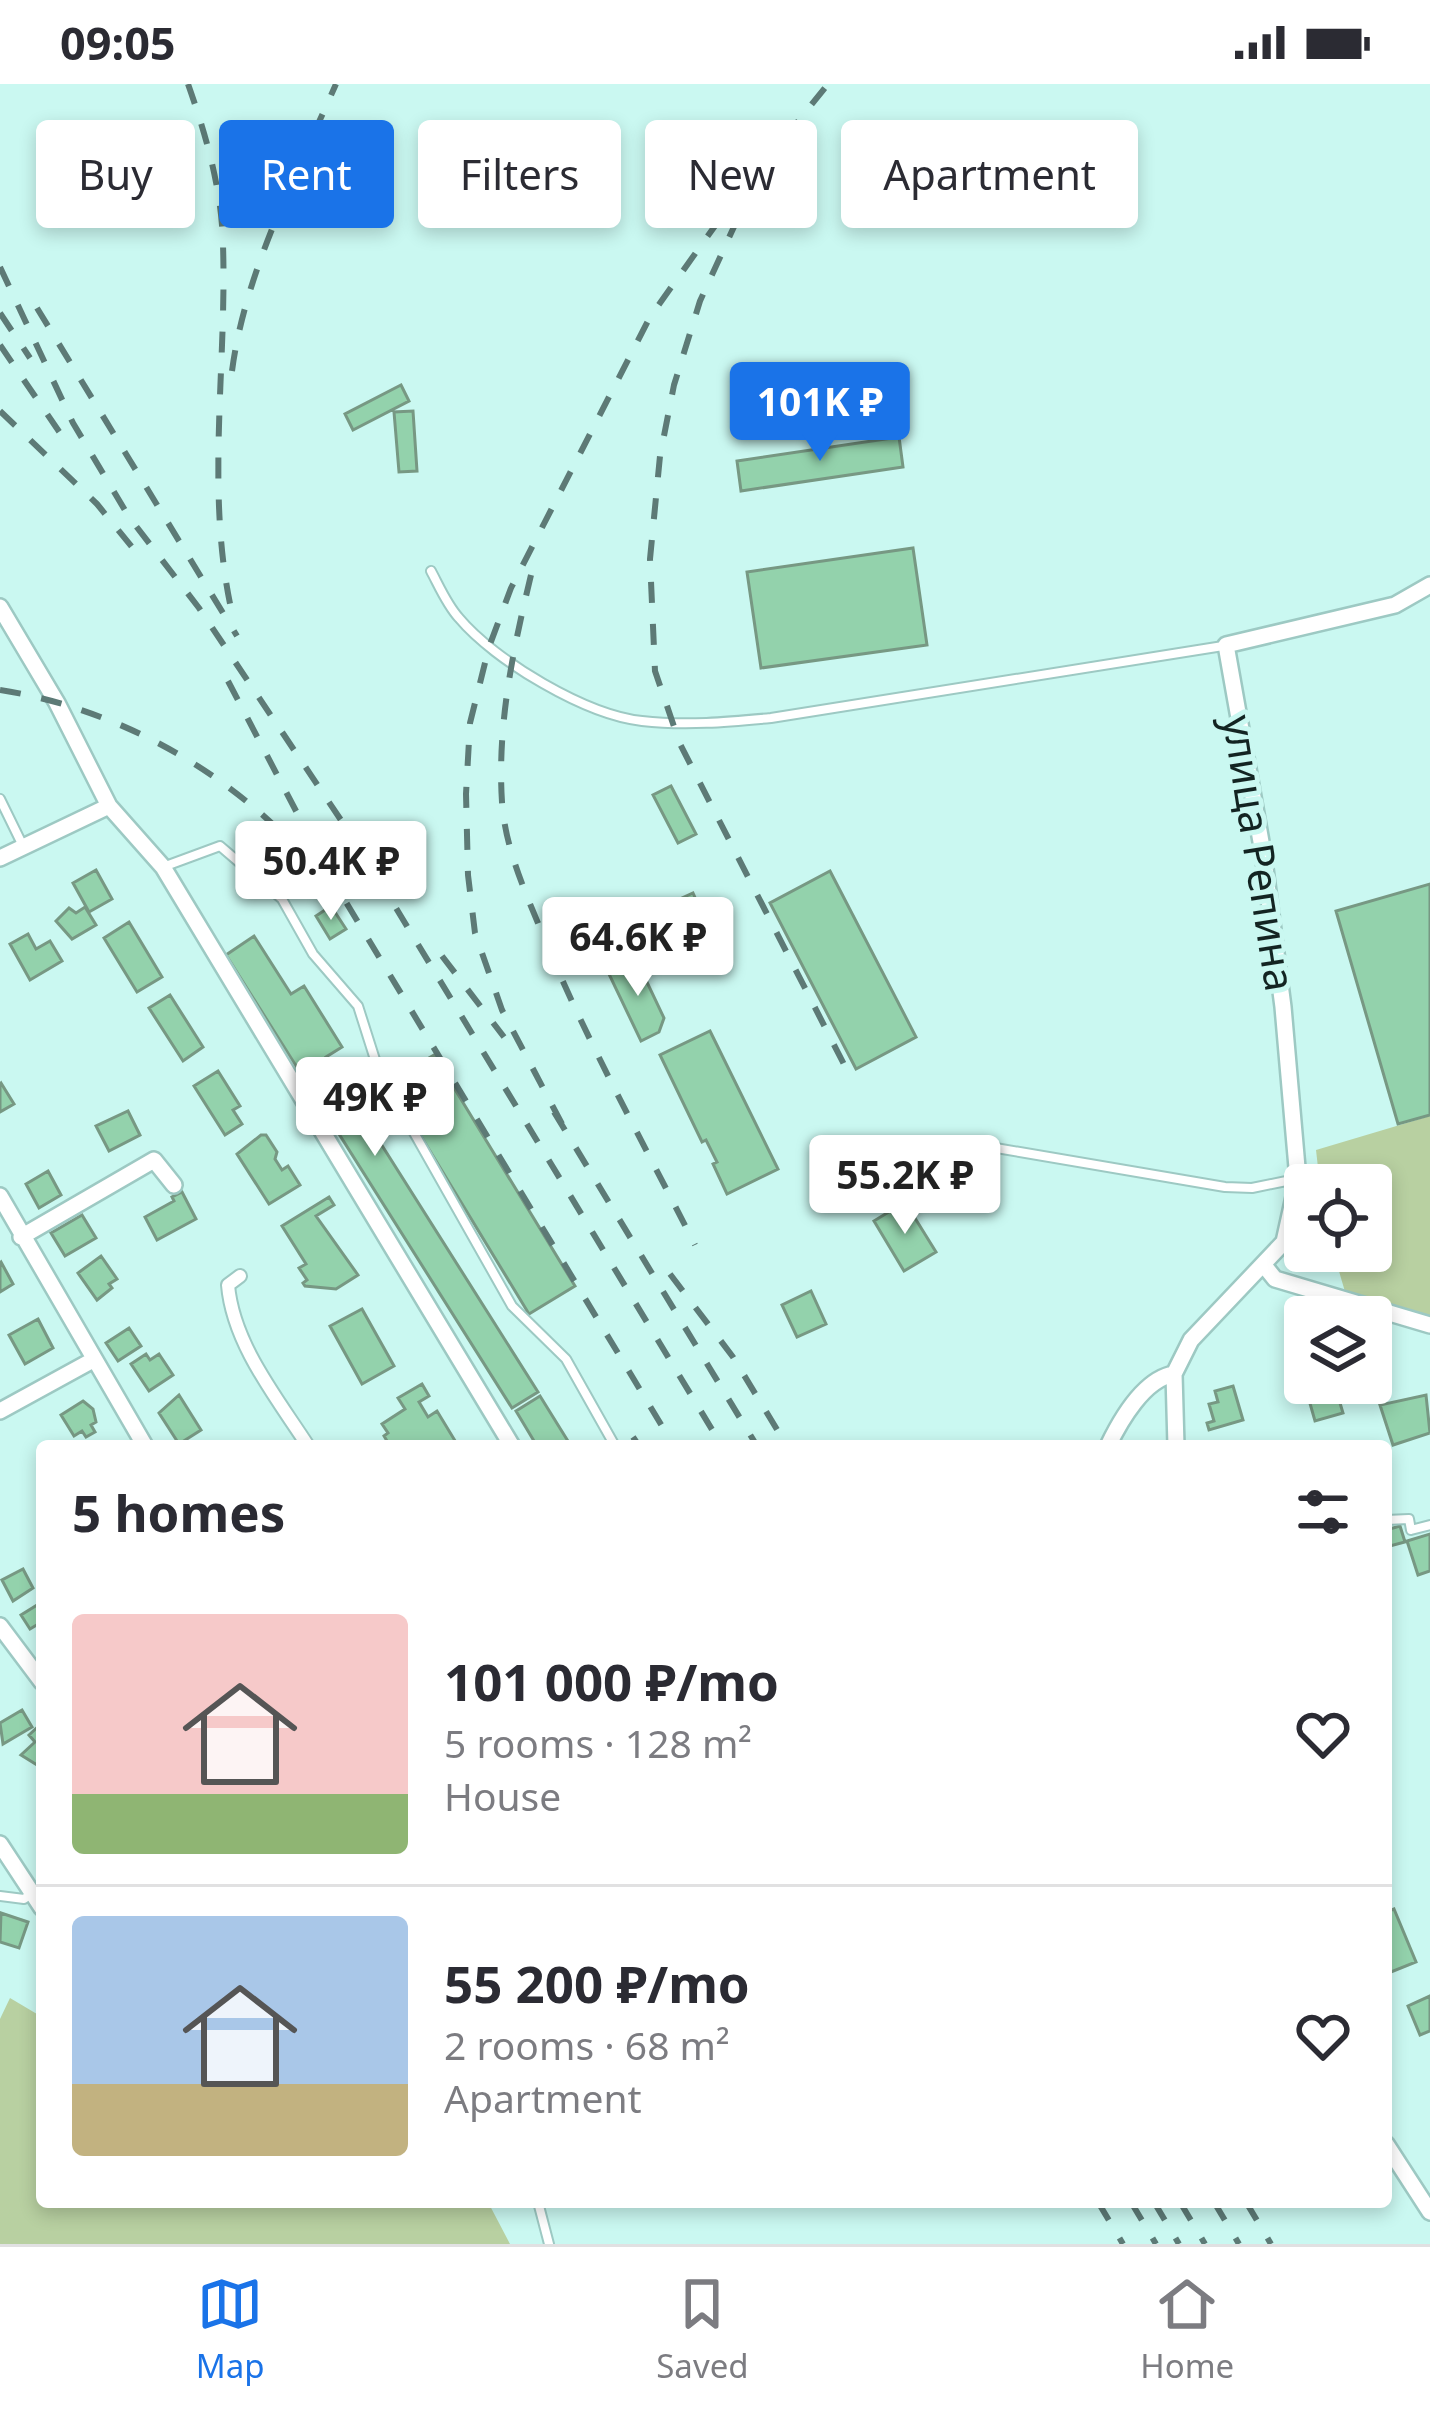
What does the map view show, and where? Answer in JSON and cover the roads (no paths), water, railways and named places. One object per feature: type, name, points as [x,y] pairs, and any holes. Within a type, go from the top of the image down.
[{"type":"street","points":[[1226,646],[1395,605],[1430,585]]},
{"type":"street","points":[[0,607],[57,703],[109,806],[163,867],[508,1440]]},
{"type":"street","name":"улица Репина","points":[[1226,646],[1264,853],[1297,1164]]},
{"type":"street","points":[[0,858],[109,806]]},
{"type":"street","points":[[21,1237],[154,1160],[174,1185]]},
{"type":"street","points":[[0,1196],[141,1440]]},
{"type":"street","name":"улица Репина","points":[[1111,1440],[1124,1415],[1164,1376],[1174,1374],[1191,1340],[1284,1242]]},
{"type":"street","points":[[1263,1264],[1275,1279],[1430,1325]]},
{"type":"street","points":[[240,1276],[228,1285],[229,1300],[260,1373],[304,1440]]},
{"type":"street","points":[[0,1411],[92,1360]]},
{"type":"street","points":[[1174,1374],[1176,1440]]},
{"type":"street","points":[[0,1626],[36,1674]]},
{"type":"street","points":[[0,1844],[36,1900]]},
{"type":"street","points":[[1392,2153],[1430,2212]]},
{"type":"lane","points":[[430,571],[457,617],[496,654],[558,692],[636,721],[705,724],[771,718],[1226,646]]},
{"type":"lane","points":[[0,799],[23,847]]},
{"type":"lane","points":[[163,867],[220,846],[282,899],[313,954],[358,1006],[378,1069],[512,1306],[566,1359],[612,1440]]},
{"type":"lane","points":[[872,1181],[955,1142],[1226,1187],[1284,1182]]},
{"type":"lane","points":[[1392,1520],[1409,1520],[1411,1530],[1430,1525]]},
{"type":"lane","points":[[0,1897],[24,1899],[31,1894]]},
{"type":"lane","points":[[540,2208],[549,2244]]},
{"type":"railway","points":[[188,84],[212,163],[222,224],[218,476],[232,613]]},
{"type":"railway","points":[[232,371],[260,261],[336,84]]},
{"type":"railway","points":[[562,1124],[502,1010],[475,933],[466,794],[470,723],[489,647],[511,588],[650,317],[722,216],[828,84]]},
{"type":"railway","points":[[733,228],[700,301],[674,385],[660,456],[650,559],[655,671],[680,744],[851,1078]]},
{"type":"railway","points":[[0,267],[73,423],[129,517],[199,608],[359,847],[718,1440]]},
{"type":"railway","points":[[37,308],[237,636]]},
{"type":"railway","points":[[0,313],[30,358]]},
{"type":"railway","points":[[0,345],[71,449]]},
{"type":"railway","points":[[0,411],[97,504],[132,547]]},
{"type":"railway","points":[[531,575],[504,716],[501,773],[507,836],[577,1012],[695,1245]]},
{"type":"railway","points":[[228,681],[329,874],[670,1440]]},
{"type":"railway","points":[[0,690],[88,712],[172,751],[249,803],[313,867]]},
{"type":"railway","points":[[442,956],[504,1037]]},
{"type":"railway","points":[[554,1112],[753,1440]]},
{"type":"railway","points":[[670,1274],[733,1357],[783,1440]]},
{"type":"railway","points":[[1102,2208],[1123,2244]]},
{"type":"railway","points":[[1135,2208],[1156,2244]]},
{"type":"railway","points":[[1158,2208],[1179,2244]]},
{"type":"railway","points":[[1184,2208],[1205,2244]]},
{"type":"railway","points":[[1218,2208],[1239,2244]]},
{"type":"railway","points":[[1250,2208],[1271,2244]]}]
